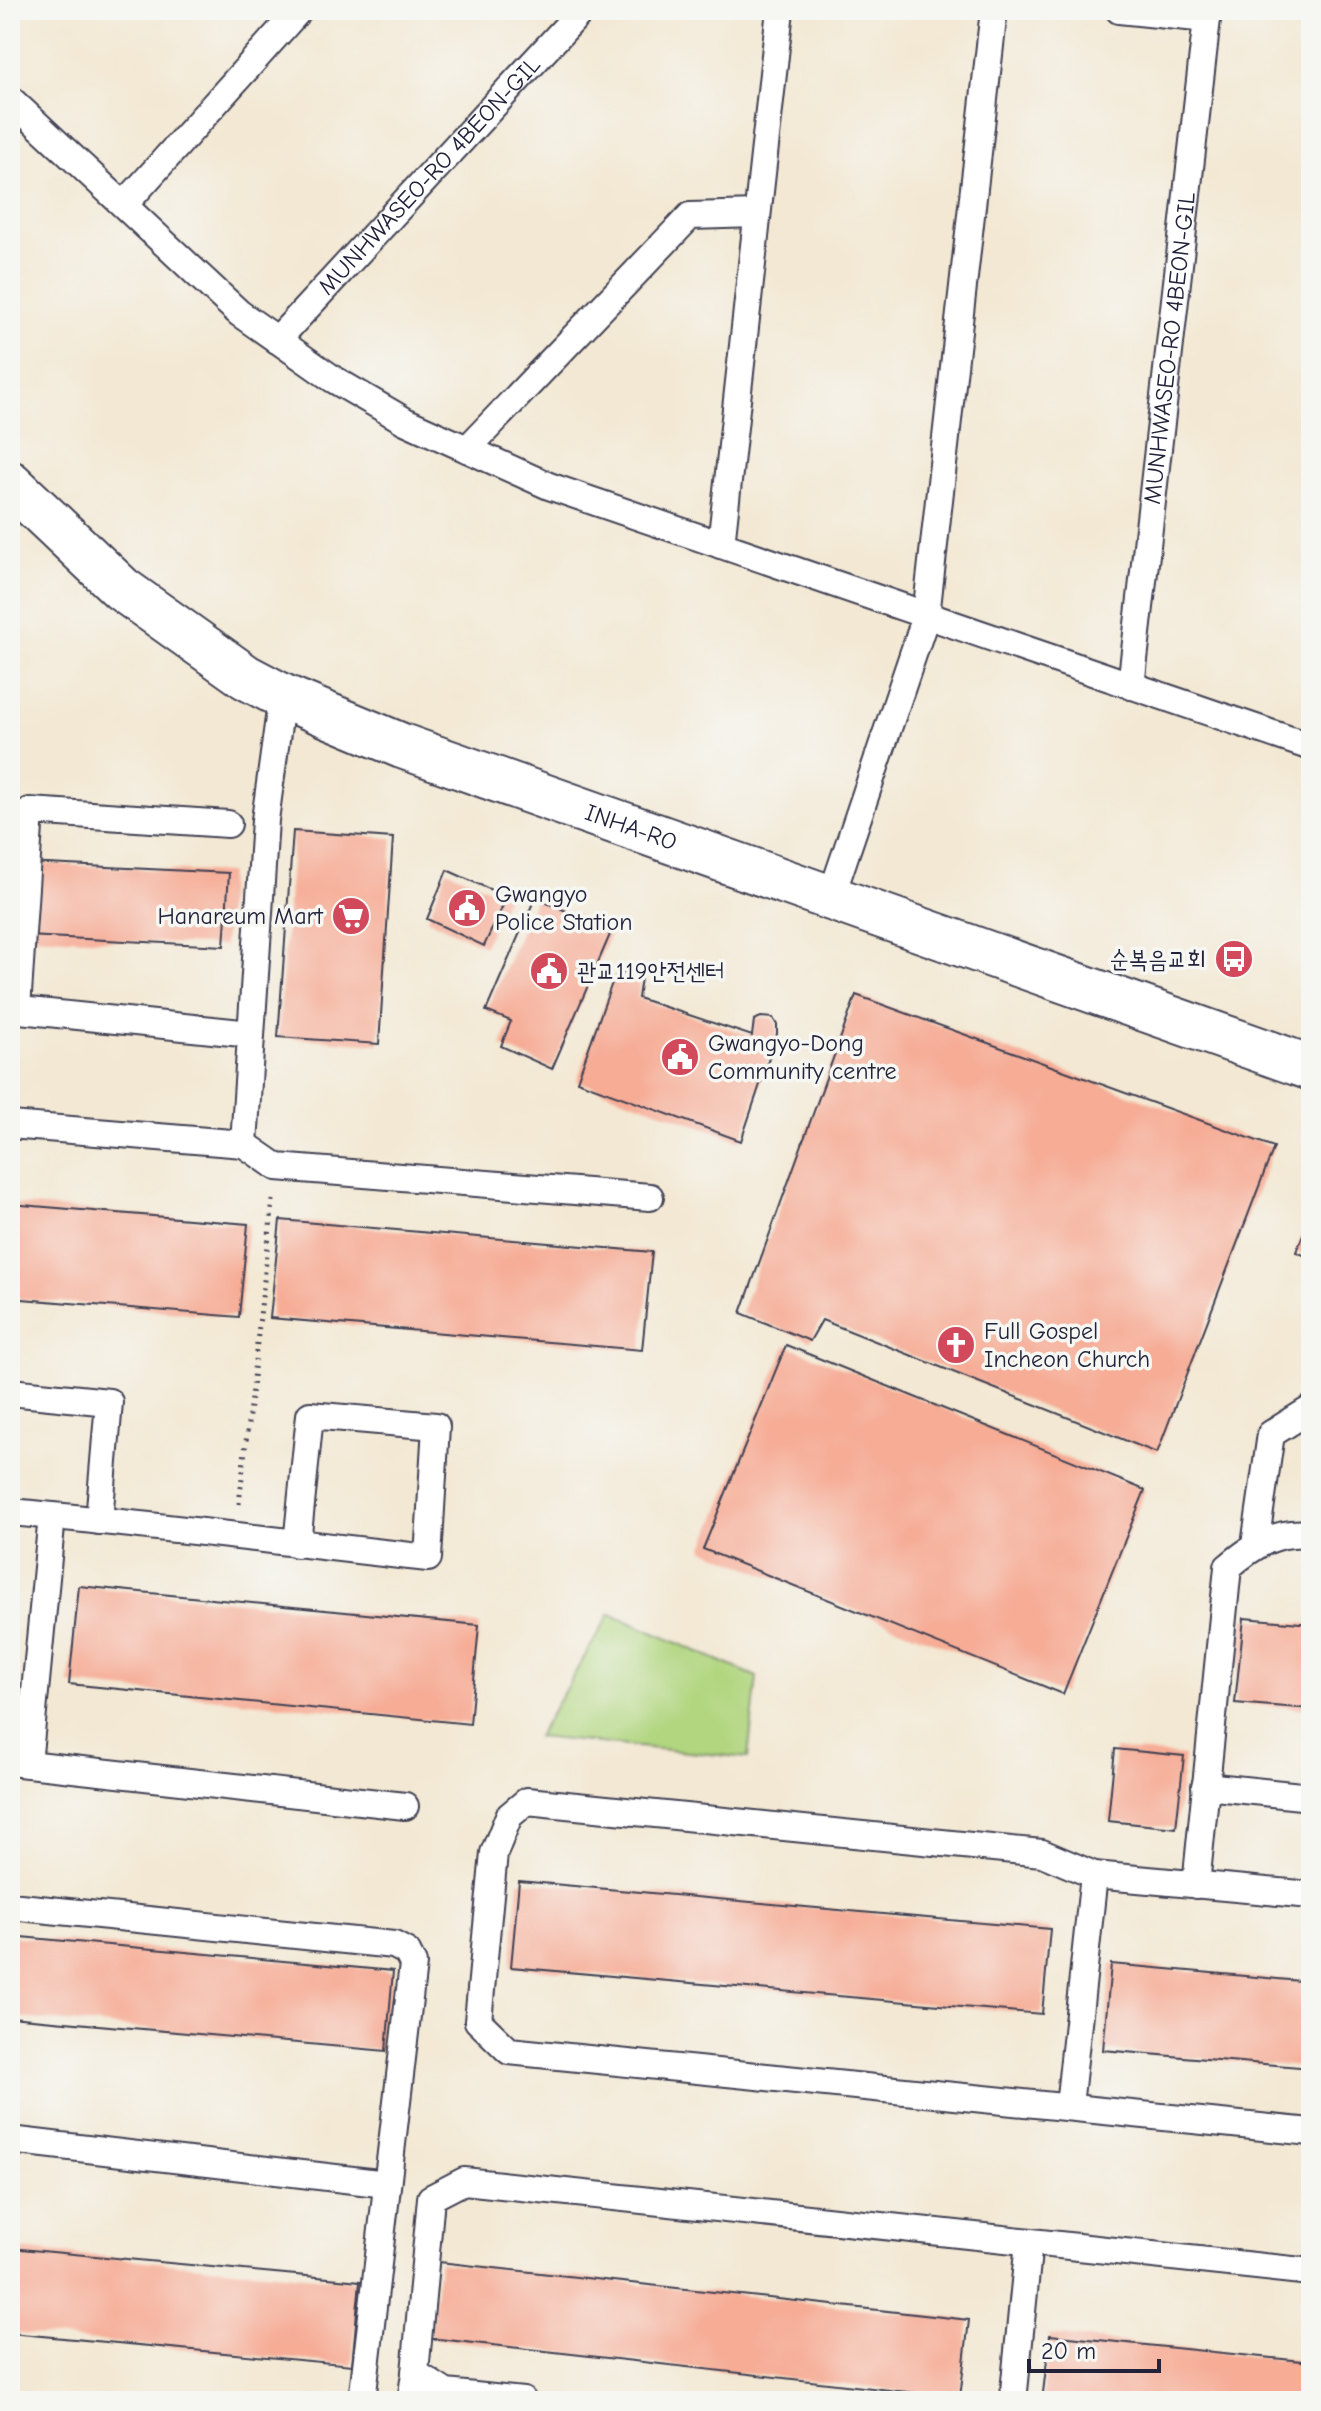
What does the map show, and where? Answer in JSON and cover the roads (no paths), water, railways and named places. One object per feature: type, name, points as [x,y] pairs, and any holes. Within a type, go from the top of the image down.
[{"type":"main road","name":"INHA-RO","points":[[10,483],[122,589],[246,677],[282,696],[402,746],[1311,1068]]},
{"type":"lane","points":[[124,205],[299,10]]},
{"type":"lane","name":"MUNHWASEO-RO 4BEON-GIL","points":[[277,340],[582,10]]},
{"type":"lane","points":[[721,545],[780,10]]},
{"type":"lane","points":[[831,897],[926,616],[994,10]]},
{"type":"lane","points":[[1119,10],[1208,14]]},
{"type":"lane","name":"MUNHWASEO-RO 4BEON-GIL","points":[[1131,686],[1208,14]]},
{"type":"lane","points":[[10,99],[239,313],[333,379],[405,421],[549,486],[1311,747]]},
{"type":"lane","points":[[467,449],[690,216],[757,214]]},
{"type":"lane","points":[[244,1144],[265,820],[282,696]]},
{"type":"lane","points":[[228,824],[30,811],[14,1009],[251,1034]]},
{"type":"lane","points":[[10,1125],[244,1144],[277,1167],[650,1197]]},
{"type":"lane","points":[[10,1392],[109,1402],[99,1521]]},
{"type":"lane","points":[[1255,1545],[1271,1434],[1311,1409]]},
{"type":"lane","points":[[10,1512],[99,1521],[297,1544],[428,1558],[436,1426],[310,1415],[297,1544]]},
{"type":"lane","points":[[52,1516],[19,1763],[405,1806]]},
{"type":"lane","points":[[1196,1885],[1228,1567],[1255,1545],[1294,1532],[1311,1534]]},
{"type":"lane","points":[[1205,1786],[1311,1797]]},
{"type":"lane","points":[[1311,1895],[1094,1875],[1042,1853],[527,1801],[509,1816],[494,1853],[478,2021],[509,2051],[1311,2132]]},
{"type":"lane","points":[[1069,2106],[1094,1875]]},
{"type":"lane","points":[[10,1906],[265,1930],[394,1945],[407,1952],[413,1964],[362,2401]]},
{"type":"lane","points":[[10,2140],[387,2184]]},
{"type":"lane","points":[[411,2401],[431,2198],[464,2181],[1311,2272]]},
{"type":"lane","points":[[1013,2401],[1029,2242]]},
{"type":"lane","points":[[415,2373],[446,2393],[523,2401]]},
{"type":"place","name":"Gwangyo Police Station","points":[[467,908]]},
{"type":"place","name":"Hanareum Mart","points":[[351,916]]},
{"type":"place","name":"순복음교회","points":[[1234,959]]},
{"type":"place","name":"관교119안전센터","points":[[549,971]]},
{"type":"place","name":"Gwangyo-Dong Community centre","points":[[680,1057]]},
{"type":"place","name":"Full Gospel Incheon Church","points":[[956,1345]]}]
